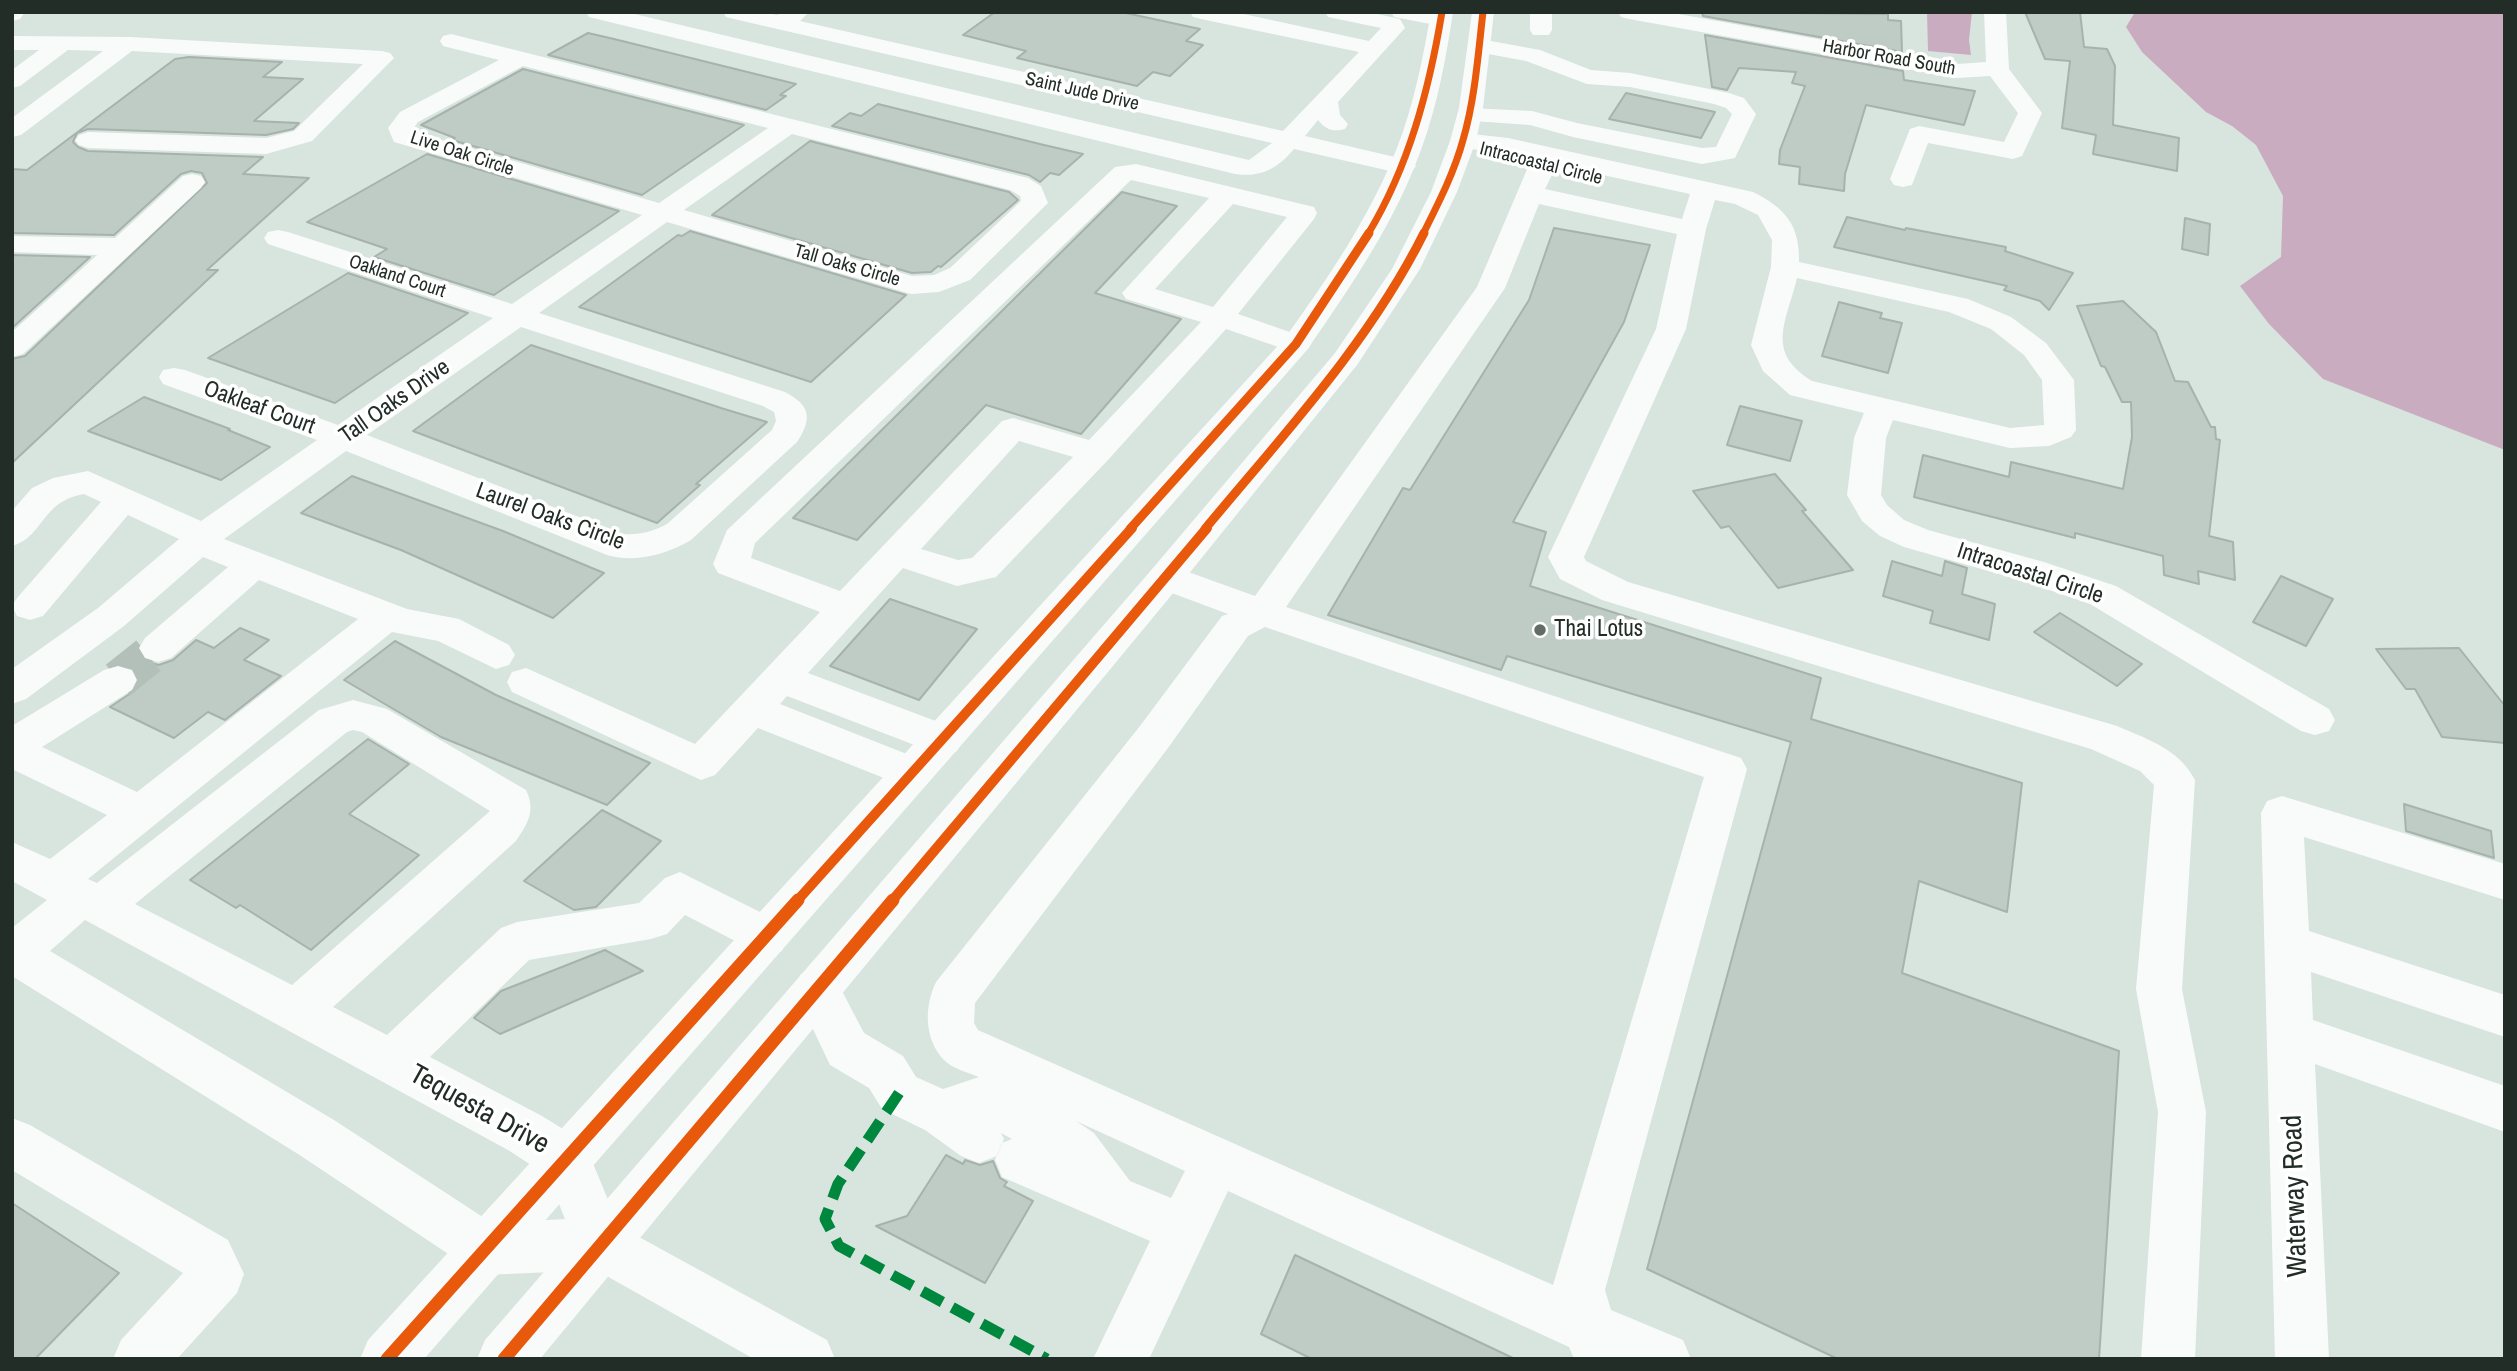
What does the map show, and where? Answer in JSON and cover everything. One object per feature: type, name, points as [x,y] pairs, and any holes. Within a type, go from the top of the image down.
[{"type":"street","points":[[597,12],[1235,166],[1255,167],[1276,156],[1286,139],[1314,108],[1326,101],[1394,28],[1392,24],[1336,12]]},
{"type":"street","name":"Saint Jude Drive","points":[[734,12],[790,18],[1286,139],[1405,162]]},
{"type":"street","points":[[1201,12],[1375,49]]},
{"type":"street","points":[[387,1359],[1296,344],[1369,235],[1405,162],[1425,107],[1435,67],[1441,16],[1402,12]]},
{"type":"street","points":[[503,1359],[1166,577],[1306,409],[1374,320],[1412,258],[1444,192],[1463,141],[1480,46],[1483,12]]},
{"type":"street","name":"Harbor Road South","points":[[1629,12],[1957,71],[1997,69]]},
{"type":"street","points":[[1903,179],[1919,135],[2013,150],[2030,113],[1997,69],[1999,60],[1994,30],[1995,12]]},
{"type":"street","points":[[744,48],[790,18]]},
{"type":"street","points":[[451,41],[787,126]]},
{"type":"street","points":[[12,43],[127,44],[382,58],[303,136],[288,142],[266,146],[88,140]]},
{"type":"street","points":[[12,81],[63,43]]},
{"type":"street","points":[[12,130],[127,44]]},
{"type":"street","points":[[1480,46],[1532,55],[1576,73],[1605,80],[1630,80],[1720,98],[1735,103],[1744,114],[1726,153],[1702,156],[1573,130],[1544,160],[1492,288],[1264,613],[1235,625],[1154,737],[952,997],[950,1026],[961,1046],[1216,1162],[1595,1344],[1664,1359]]},
{"type":"street","name":"Live Oak Circle","points":[[519,59],[409,117],[400,128],[403,137],[662,214]]},
{"type":"street","points":[[1326,101],[1328,117],[1342,129],[1429,172],[1444,192]]},
{"type":"street","name":"Intracoastal Circle","points":[[1425,107],[1440,132],[1484,153],[1544,160],[1699,206],[1761,213],[1773,221],[1786,240],[1785,267],[1766,345],[1768,356],[1775,368],[1801,388],[2010,438],[2049,436],[2060,430],[2062,422],[2058,380],[2026,341],[2001,323],[1958,305],[1785,267]]},
{"type":"street","points":[[1469,115],[1506,115],[1544,160],[1699,206],[1671,329],[1566,557],[1573,570],[1615,590],[2103,737],[2154,761],[2175,780],[2159,989],[2182,1112],[2168,1359]]},
{"type":"street","name":"Tall Oaks Drive","points":[[12,689],[88,634],[227,518],[344,439],[787,126]]},
{"type":"street","name":"Tall Oaks Circle","points":[[662,214],[911,285],[939,283],[960,274],[1035,203],[1032,192],[1019,184],[787,126]]},
{"type":"street","points":[[844,607],[731,564],[739,538],[1124,173],[1136,172],[1304,213],[1220,318],[1096,453],[983,568],[957,573],[896,553]]},
{"type":"street","points":[[12,348],[192,182]]},
{"type":"street","points":[[1227,194],[1136,293],[1296,344],[1307,356],[1312,367],[1306,409]]},
{"type":"street","name":"Oakland Court","points":[[278,238],[516,317]]},
{"type":"street","points":[[12,244],[123,247]]},
{"type":"street","name":"Laurel Oaks Circle","points":[[344,439],[619,545],[640,547],[664,541],[679,532],[786,435],[792,421],[789,407],[774,399],[516,317]]},
{"type":"street","name":"Oakleaf Court","points":[[174,377],[344,439]]},
{"type":"street","name":"Intracoastal Circle","points":[[1882,408],[1870,438],[1864,495],[1874,513],[1892,528],[1916,539],[2031,570],[2103,595],[2315,720]]},
{"type":"street","points":[[526,682],[701,764],[1013,428],[1096,453]]},
{"type":"street","points":[[12,534],[44,496],[65,486],[88,482],[201,540],[255,564],[402,622],[446,629],[496,655]]},
{"type":"street","points":[[88,634],[21,604],[123,499]]},
{"type":"street","points":[[158,648],[255,564]]},
{"type":"street","points":[[1166,577],[1264,613],[1727,769],[1578,1290],[1595,1344]]},
{"type":"street","points":[[78,894],[139,812],[387,616]]},
{"type":"street","points":[[780,678],[943,740]]},
{"type":"street","points":[[118,680],[22,740],[16,752],[139,812]]},
{"type":"street","points":[[752,709],[913,773]]},
{"type":"street","points":[[296,1011],[501,830],[511,814],[511,802],[373,720],[353,715],[333,721],[78,894],[13,954],[316,1137],[486,1249],[601,1244],[788,1354]]},
{"type":"street","name":"Waterway Road","points":[[2302,1359],[2282,813],[2505,882]]},
{"type":"street","name":"Tequesta Drive","points":[[12,860],[531,1136],[566,1159],[601,1244]]},
{"type":"street","points":[[392,1062],[517,942],[651,920],[680,891],[766,937]]},
{"type":"street","points":[[2287,944],[2505,1017]]},
{"type":"street","points":[[817,989],[847,1049],[886,1072],[899,1093],[980,1137],[1183,1229]]},
{"type":"street","points":[[2291,1034],[2505,1109]]},
{"type":"street","points":[[979,1054],[980,1137]]},
{"type":"street","points":[[980,1137],[983,1099],[1040,1127],[1076,1150],[1112,1199]]},
{"type":"street","points":[[12,1142],[209,1259],[218,1274],[140,1359]]},
{"type":"street","points":[[1121,1358],[1216,1162]]},
{"type":"shaded area","points":[[1927,12],[1972,12],[1969,40],[1971,55],[1928,51]]},
{"type":"shaded area","points":[[2135,12],[2505,12],[2505,450],[2323,379],[2269,324],[2240,286],[2281,257],[2283,196],[2256,145],[2232,126],[2206,112],[2142,52],[2126,27]]},
{"type":"building","points":[[995,12],[1121,12],[1200,29],[1186,41],[1203,45],[1170,76],[1153,72],[1137,86],[1017,58],[1026,51],[963,35]]},
{"type":"building","points":[[1702,12],[1888,14],[1888,20],[1901,21],[1902,52],[1703,16]]},
{"type":"building","points":[[2025,12],[2080,12],[2084,47],[2107,49],[2115,66],[2113,125],[2179,138],[2177,171],[2093,154],[2096,135],[2062,128],[2070,61],[2045,59]]},
{"type":"building","points":[[588,33],[796,84],[780,95],[786,96],[766,110],[548,55]]},
{"type":"building","points":[[1705,35],[1903,71],[1904,80],[1975,91],[1964,125],[1866,105],[1845,174],[1844,191],[1799,184],[1800,167],[1779,164],[1780,150],[1805,86],[1792,83],[1796,72],[1739,68],[1727,90],[1712,87]]},
{"type":"building","points":[[189,57],[282,62],[263,77],[303,79],[254,121],[299,123],[293,129],[266,135],[88,129],[77,133],[73,142],[88,151],[263,157],[243,174],[309,178],[207,270],[218,270],[12,463],[12,359],[25,356],[207,183],[202,173],[191,171],[181,174],[114,235],[12,233],[12,169],[27,170],[175,59]]},
{"type":"building","points":[[523,69],[744,125],[642,195],[452,140],[455,138],[421,125]]},
{"type":"building","points":[[1626,93],[1715,112],[1701,138],[1609,119]]},
{"type":"building","points":[[878,104],[1083,154],[1059,175],[1050,173],[1040,182],[1029,175],[832,126],[850,113],[861,116]]},
{"type":"building","points":[[810,141],[1009,192],[1018,200],[941,267],[938,266],[931,272],[912,273],[712,215]]},
{"type":"building","points":[[427,154],[619,211],[494,295],[374,257],[387,249],[307,222]]},
{"type":"building","points":[[1122,192],[1177,206],[1095,293],[1181,319],[1081,434],[986,405],[857,540],[793,518]]},
{"type":"building","points":[[1847,217],[2006,247],[2005,251],[2073,273],[2049,310],[2040,301],[2004,290],[2007,286],[1834,247]]},
{"type":"building","points":[[2185,218],[2210,224],[2208,255],[2182,249]]},
{"type":"building","points":[[1554,228],[1650,245],[1624,322],[1513,522],[1546,532],[1530,586],[1821,678],[1811,719],[2022,783],[2007,912],[1919,881],[1902,973],[2119,1051],[2099,1359],[1838,1359],[1647,1269],[1791,742],[1507,656],[1501,670],[1328,615],[1403,488],[1410,490],[1529,300]]},
{"type":"building","points":[[690,231],[906,295],[811,382],[579,307],[678,235],[682,236]]},
{"type":"building","points":[[12,255],[90,257],[12,328]]},
{"type":"building","points":[[348,273],[468,313],[335,403],[208,358]]},
{"type":"building","points":[[2123,301],[2156,332],[2175,381],[2188,382],[2211,427],[2215,427],[2216,439],[2220,440],[2209,536],[2233,542],[2235,580],[2198,571],[2199,584],[2164,575],[2163,556],[2075,533],[2075,538],[1914,497],[1923,455],[2009,477],[2011,462],[2123,489],[2132,437],[2131,402],[2122,402],[2105,367],[2101,366],[2077,306]]},
{"type":"building","points":[[1839,302],[1882,313],[1880,318],[1902,323],[1888,373],[1822,356]]},
{"type":"building","points":[[531,345],[767,422],[696,484],[700,485],[657,523],[413,431]]},
{"type":"building","points":[[144,397],[270,447],[221,480],[88,431]]},
{"type":"building","points":[[1740,406],[1802,421],[1790,461],[1727,445]]},
{"type":"building","points":[[1775,474],[1806,510],[1802,511],[1853,570],[1778,588],[1729,526],[1721,528],[1693,491]]},
{"type":"building","points":[[352,476],[503,531],[604,573],[553,618],[401,550],[301,513]]},
{"type":"building","points":[[1892,561],[1942,576],[1945,561],[1967,568],[1962,594],[1995,604],[1989,640],[1930,623],[1933,611],[1883,596]]},
{"type":"building","points":[[2281,576],[2333,599],[2306,646],[2253,622]]},
{"type":"building","points":[[890,599],[977,629],[919,700],[830,666]]},
{"type":"building","points":[[2060,613],[2142,664],[2117,686],[2034,632]]},
{"type":"building","points":[[240,628],[269,640],[244,660],[281,676],[225,720],[208,712],[174,738],[110,707],[134,691],[139,681],[134,669],[121,664],[138,651],[144,661],[159,665],[173,660],[196,640],[214,648]]},
{"type":"building","points":[[395,641],[496,695],[650,763],[607,805],[441,737],[344,680]]},
{"type":"building","points":[[2459,648],[2505,706],[2505,743],[2442,737],[2415,689],[2406,689],[2376,649]]},
{"type":"building","points":[[368,739],[409,764],[349,814],[419,855],[311,950],[240,905],[236,908],[190,880]]},
{"type":"building","points":[[2404,804],[2491,831],[2494,858],[2406,831]]},
{"type":"building","points":[[602,810],[661,841],[596,907],[574,910],[524,881]]},
{"type":"building","points":[[605,950],[643,971],[500,1034],[474,1018],[501,991]]},
{"type":"building","points":[[946,1155],[963,1164],[965,1160],[980,1165],[993,1161],[1000,1178],[1007,1182],[1004,1186],[1033,1201],[985,1283],[876,1226],[907,1216]]},
{"type":"building","points":[[12,1203],[119,1273],[35,1359],[12,1359]]},
{"type":"building","points":[[1295,1255],[1515,1359],[1312,1359],[1261,1334]]},
{"type":"tunnel","points":[[118,680],[158,648]]},
{"type":"marked path","points":[[899,1093],[838,1184],[825,1219],[839,1246],[1047,1359]]},
{"type":"cycle path","points":[[387,1359],[1296,344],[1350,265],[1393,188],[1423,106],[1442,12]]},
{"type":"cycle path","points":[[504,1359],[1166,577],[1346,359],[1406,269],[1444,192],[1463,141],[1471,108],[1483,12]]},
{"type":"place","name":"Thai Lotus","points":[[1540,630]]}]
